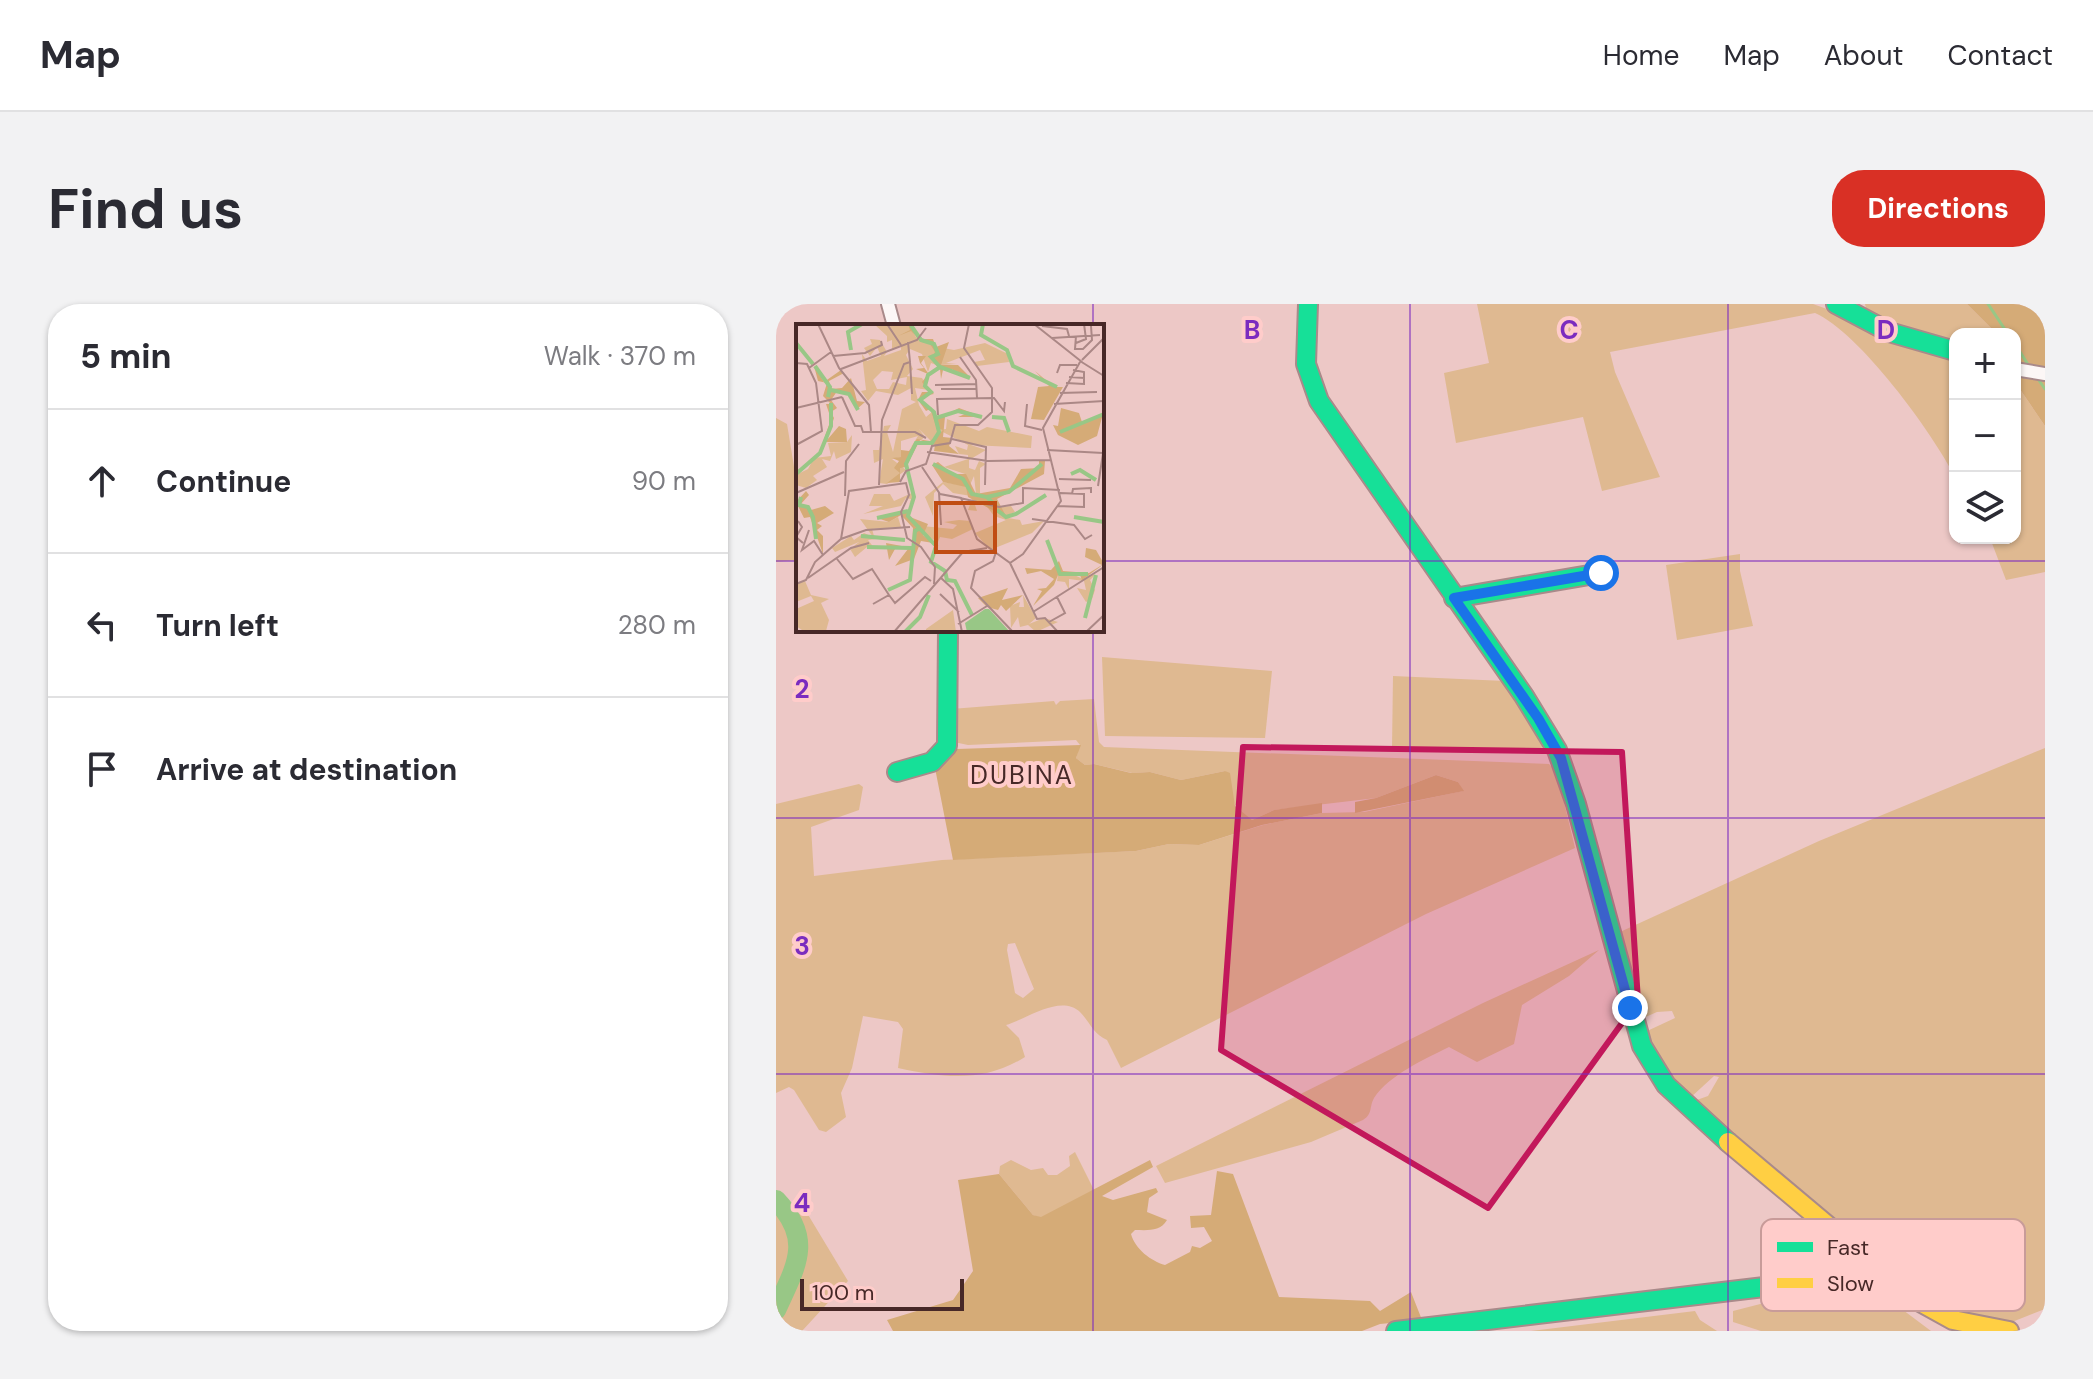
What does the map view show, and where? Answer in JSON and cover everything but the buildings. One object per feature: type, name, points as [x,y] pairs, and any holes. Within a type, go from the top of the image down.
[{"type":"street","points":[[888,304],[893,324]]},
{"type":"street","points":[[1308,304],[1306,364],[1313,390],[1538,718],[1561,758],[1633,1021],[1652,1066],[1666,1085],[1699,1117],[1819,1219]]},
{"type":"street","points":[[1836,304],[1889,332],[1949,349]]},
{"type":"street","points":[[2021,370],[2045,374]]},
{"type":"street","points":[[1454,598],[1601,573]]},
{"type":"street","points":[[897,772],[927,767],[940,758],[947,746],[948,632]]},
{"type":"street","points":[[1396,1331],[1761,1287]]},
{"type":"street","points":[[1934,1311],[1965,1323],[2009,1331]]},
{"type":"highlighted area","points":[[1243,747],[1622,752],[1638,1001],[1488,1208],[1221,1050]]},
{"type":"shaded area","points":[[1477,304],[1813,304],[1949,353],[1949,467],[1913,411],[1873,362],[1852,340],[1815,313],[1610,352],[1615,372],[1660,477],[1602,491],[1583,417],[1456,443],[1444,373],[1489,363]]},
{"type":"shaded area","points":[[1865,304],[1967,304],[1991,328],[1949,328],[1949,343],[1868,317]]},
{"type":"shaded area","points":[[1967,304],[2045,304],[2045,426],[2021,391],[2021,328],[1991,328]]},
{"type":"shaded area","points":[[2021,391],[2045,426],[2045,572],[2006,580],[1992,544],[2021,544]]},
{"type":"shaded area","points":[[776,418],[787,424],[796,479],[796,560],[776,562]]},
{"type":"shaded area","points":[[1740,554],[1740,571],[1753,626],[1677,640],[1666,565]]},
{"type":"shaded area","points":[[1102,657],[1272,671],[1265,738],[1105,736]]},
{"type":"shaded area","points":[[1393,676],[1505,681],[1547,746],[1530,752],[1392,748]]},
{"type":"shaded area","points":[[1094,699],[1099,742],[1104,747],[1549,764],[1557,773],[1575,848],[1426,914],[1121,1068],[1107,1040],[1072,1007],[1053,1007],[1006,1025],[1019,1038],[1025,1057],[994,1071],[963,1076],[898,1068],[903,1029],[898,1022],[863,1016],[852,1068],[841,1093],[846,1117],[826,1132],[819,1130],[794,1090],[789,1087],[776,1093],[776,804],[859,784],[863,787],[859,810],[811,827],[814,876],[942,860],[1136,851],[1169,844],[1199,845],[1263,825],[1322,813],[1364,812],[1463,791],[1458,782],[1436,775],[1376,798],[1274,810],[1252,820],[1234,802],[1230,777],[1225,771],[1181,780],[1150,772],[1132,773],[1094,764],[1085,765],[1076,758],[1080,745],[1076,740],[968,745],[954,742],[951,709],[1054,701],[1056,705],[1060,701]],"holes":[[[1015,943],[1034,989],[1023,998],[1015,993],[1008,944]]]},
{"type":"shaded area","points":[[1081,745],[1076,758],[1085,765],[1094,764],[1131,773],[1150,772],[1181,780],[1225,771],[1230,773],[1235,806],[1252,820],[1274,810],[1322,803],[1322,813],[1262,825],[1199,845],[1169,844],[1136,851],[953,860],[935,768],[957,749]]},
{"type":"shaded area","points":[[2045,748],[2045,1309],[2012,1322],[1957,1311],[2025,1311],[2025,1219],[1832,1219],[1694,1101],[1708,1096],[1719,1077],[1714,1076],[1690,1098],[1670,1077],[1645,1032],[1675,1018],[1672,1011],[1657,1012],[1641,1019],[1620,932],[1819,841]]},
{"type":"shaded area","points":[[1436,775],[1458,782],[1464,791],[1355,813],[1355,802],[1376,798]]},
{"type":"shaded area","points":[[1599,950],[1569,976],[1522,1005],[1514,1044],[1477,1062],[1449,1047],[1429,1057],[1389,1082],[1374,1098],[1363,1120],[1311,1142],[1165,1183],[1156,1166],[1483,1003]]},
{"type":"shaded area","points":[[1075,1152],[1094,1190],[1041,1218],[1033,1215],[999,1174],[1000,1166],[1011,1160],[1031,1170],[1043,1168],[1048,1175],[1057,1175],[1070,1166],[1069,1156]]},
{"type":"shaded area","points":[[1150,1160],[1153,1167],[1102,1196],[1113,1200],[1156,1188],[1158,1192],[1149,1198],[1147,1212],[1167,1220],[1157,1228],[1135,1230],[1131,1234],[1144,1254],[1154,1261],[1165,1265],[1190,1252],[1192,1246],[1200,1248],[1212,1241],[1204,1227],[1191,1228],[1190,1216],[1211,1215],[1217,1171],[1233,1174],[1279,1297],[1370,1301],[1380,1311],[1411,1292],[1422,1320],[1380,1324],[1362,1331],[893,1331],[887,1320],[953,1300],[973,1271],[958,1180],[999,1174],[1033,1215],[1041,1217]]},
{"type":"shaded area","points":[[776,1202],[789,1215],[807,1213],[848,1281],[802,1331],[776,1331]]},
{"type":"shaded area","points":[[1761,1304],[1761,1311],[1904,1311],[1931,1331],[1761,1331],[1733,1322],[1733,1311]]},
{"type":"shaded area","points":[[1695,1311],[1700,1320],[1717,1331],[1531,1331]]},
{"type":"waterway","points":[[1988,304],[2004,328]]},
{"type":"waterway","points":[[2021,353],[2029,366]]},
{"type":"waterway","points":[[2038,379],[2045,389]]},
{"type":"waterway","points":[[776,1200],[788,1214],[798,1241],[795,1266],[776,1310]]},
{"type":"traffic: fast","points":[[1308,304],[1306,364],[1319,401],[1524,696],[1557,750],[1576,804],[1642,1046],[1666,1085],[1728,1142]]},
{"type":"traffic: fast","points":[[1836,304],[1889,332],[1949,349]]},
{"type":"traffic: fast","points":[[1454,598],[1601,573]]},
{"type":"traffic: fast","points":[[897,772],[932,762],[947,746],[948,632]]},
{"type":"traffic: fast","points":[[1396,1331],[1761,1287]]},
{"type":"traffic: slow","points":[[1728,1142],[1820,1219]]},
{"type":"traffic: slow","points":[[1937,1311],[1953,1320],[2009,1331]]},
{"type":"district","name":"DUBINA","points":[[1022,775]]},
{"type":"route","points":[[1601,573],[1454,598],[1538,718],[1561,758],[1630,1008]]}]
